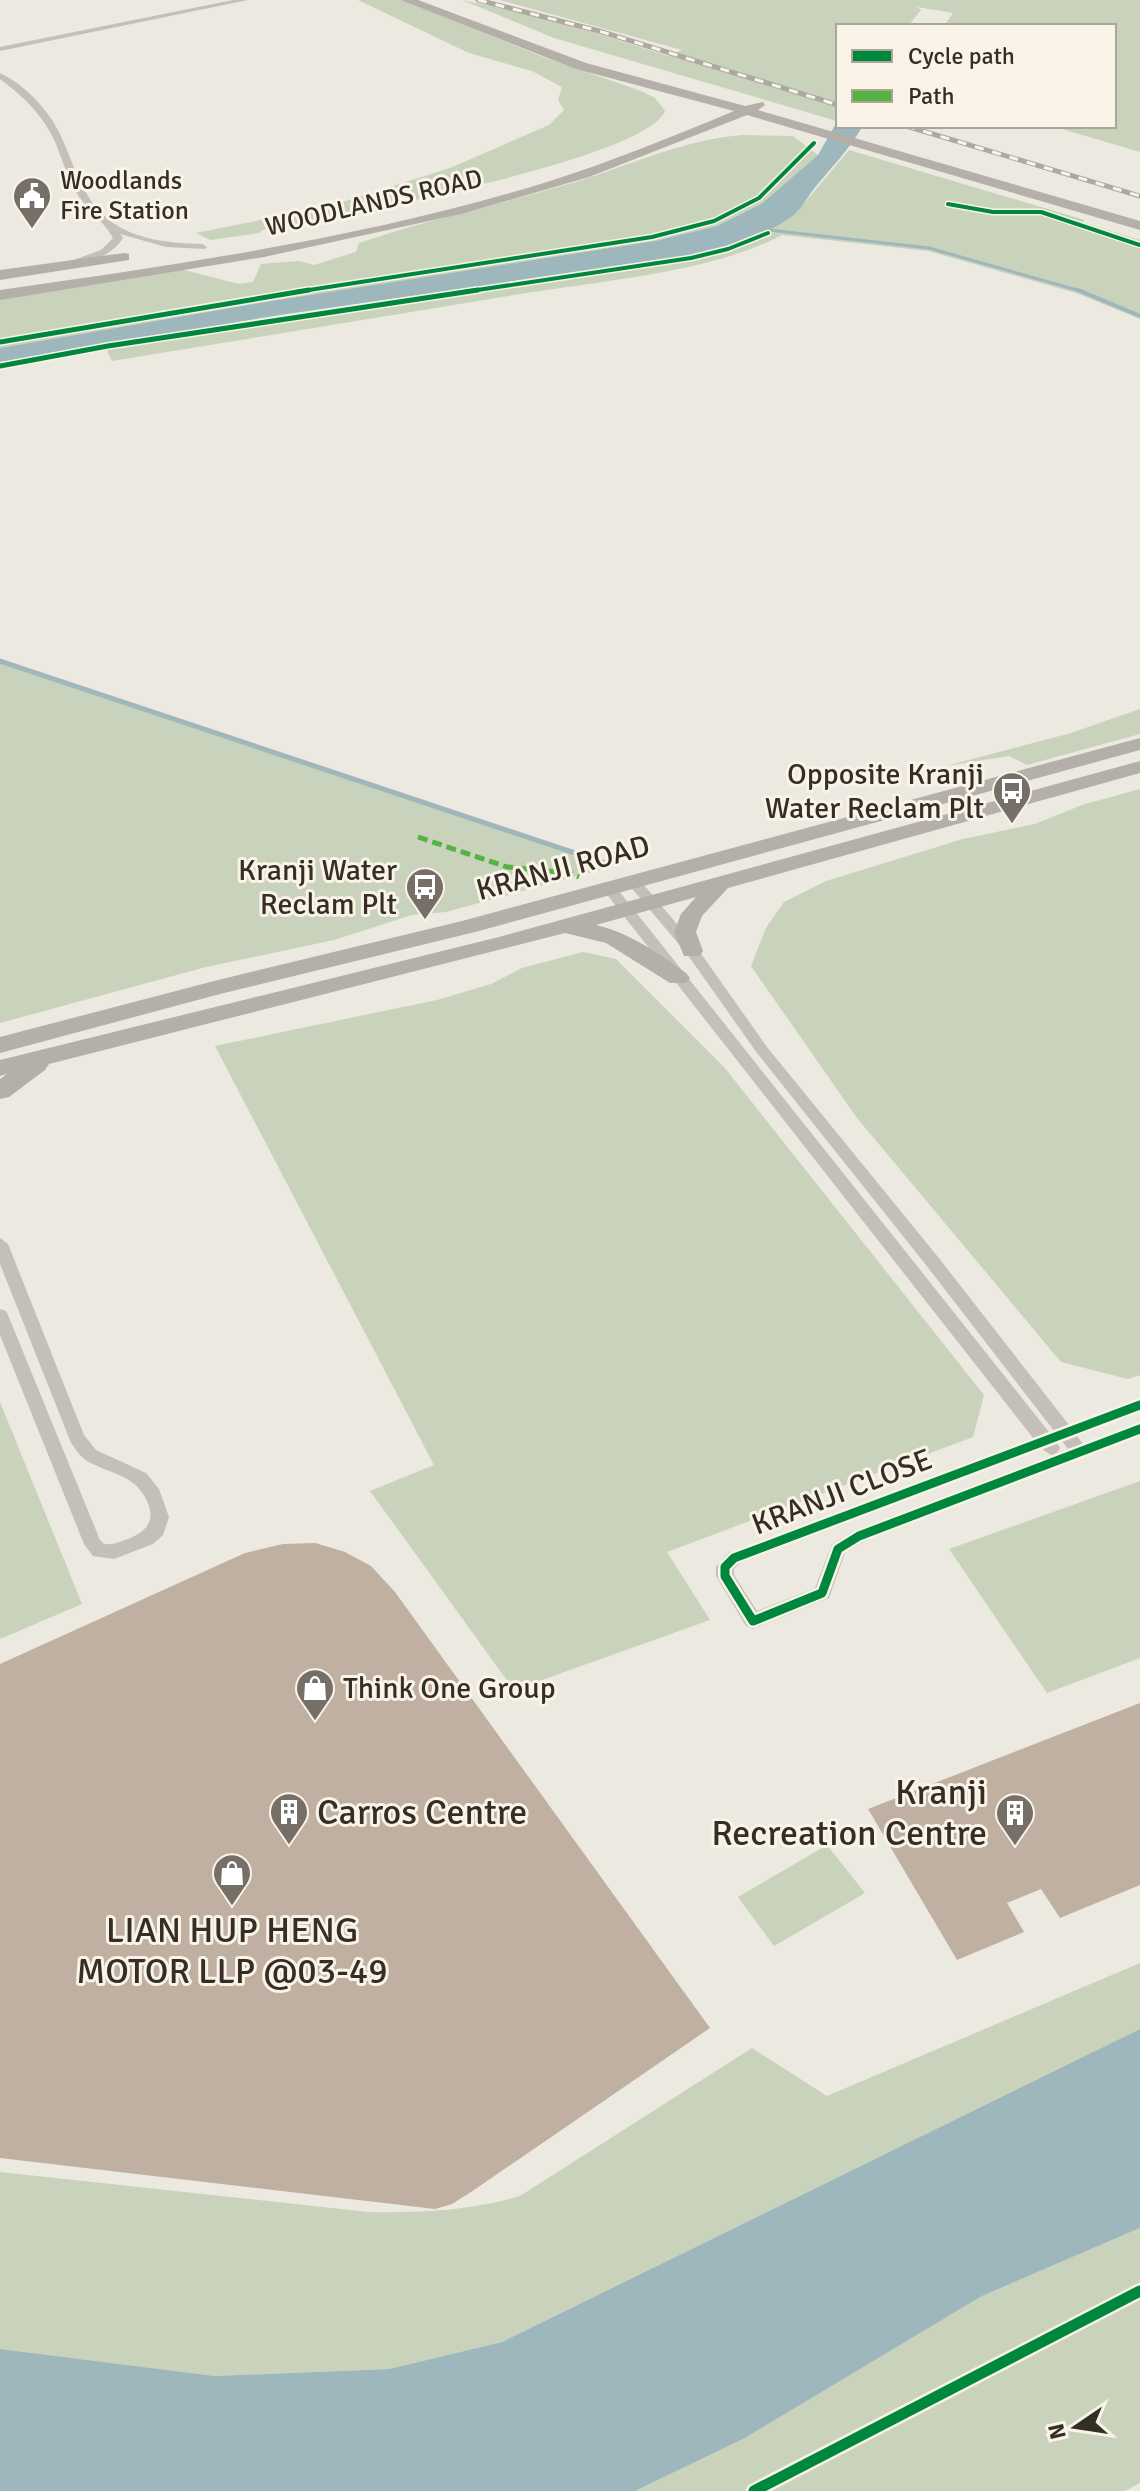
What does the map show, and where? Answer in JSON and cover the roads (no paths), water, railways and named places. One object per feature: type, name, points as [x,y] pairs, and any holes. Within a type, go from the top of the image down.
[{"type":"main road","points":[[407,0],[542,54],[743,105],[833,137],[1140,214]]},
{"type":"main road","points":[[442,0],[557,48],[1140,226]]},
{"type":"main road","points":[[636,79],[677,105]]},
{"type":"main road","name":"WOODLANDS ROAD","points":[[0,295],[260,253],[384,228],[527,192],[665,140],[743,105]]},
{"type":"main road","points":[[665,140],[677,122]]},
{"type":"main road","points":[[763,131],[833,137]]},
{"type":"main road","points":[[665,140],[731,132]]},
{"type":"main road","name":"WOODLANDS ROAD","points":[[0,275],[202,247],[395,215],[665,140]]},
{"type":"main road","points":[[43,269],[33,280],[39,285],[52,287]]},
{"type":"main road","name":"KRANJI ROAD","points":[[0,1045],[218,987],[379,950],[1140,744]]},
{"type":"main road","name":"KRANJI ROAD","points":[[0,1068],[560,927],[1140,767]]},
{"type":"main road","points":[[692,951],[685,932],[692,914],[720,884]]},
{"type":"main road","points":[[560,927],[590,929],[611,935],[678,978]]},
{"type":"main road","points":[[218,987],[240,1009]]},
{"type":"main road","points":[[0,1091],[50,1056]]},
{"type":"street","points":[[0,49],[244,0]]},
{"type":"street","points":[[0,75],[47,118],[80,193],[118,238],[112,247],[69,265]]},
{"type":"street","points":[[111,226],[151,244],[202,247]]},
{"type":"street","points":[[634,882],[692,951],[762,1050],[1080,1452]]},
{"type":"street","points":[[610,889],[1059,1459]]},
{"type":"street","points":[[0,1244],[77,1438],[90,1455],[140,1478],[156,1502],[160,1517],[157,1530],[147,1539],[107,1554],[93,1544],[0,1315]]},
{"type":"street","name":"KRANJI CLOSE","points":[[1140,1405],[734,1558],[725,1567],[725,1576],[753,1621],[822,1593],[838,1549],[859,1536],[1140,1429]]},
{"type":"water","points":[[836,124],[836,128],[862,128],[798,211],[761,234],[716,249],[688,256],[280,315],[0,362],[0,348],[265,302],[655,241],[717,226],[761,204],[818,155]]},
{"type":"water","points":[[1140,2029],[1140,2228],[982,2296],[743,2439],[635,2491],[0,2491],[0,2349],[215,2376],[389,2369],[502,2342]]},
{"type":"waterway","points":[[760,229],[929,248],[1080,291]]},
{"type":"waterway","points":[[1080,291],[1140,316]]},
{"type":"waterway","points":[[4,662],[0,661],[605,863]]},
{"type":"railway","points":[[478,0],[599,31],[836,104]]},
{"type":"railway","points":[[913,128],[1140,196]]},
{"type":"place","name":"Woodlands Fire Station","points":[[32,230]]},
{"type":"place","name":"Opposite Kranji Water Reclam Plt","points":[[1012,825]]},
{"type":"place","name":"Kranji Water Reclam Plt","points":[[425,921]]},
{"type":"place","name":"Think One Group","points":[[315,1722]]},
{"type":"place","name":"Carros Centre","points":[[289,1846]]},
{"type":"place","name":"Kranji Recreation Centre","points":[[1015,1847]]},
{"type":"place","name":"LIAN HUP HENG MOTOR LLP @03-49","points":[[232,1907]]}]
